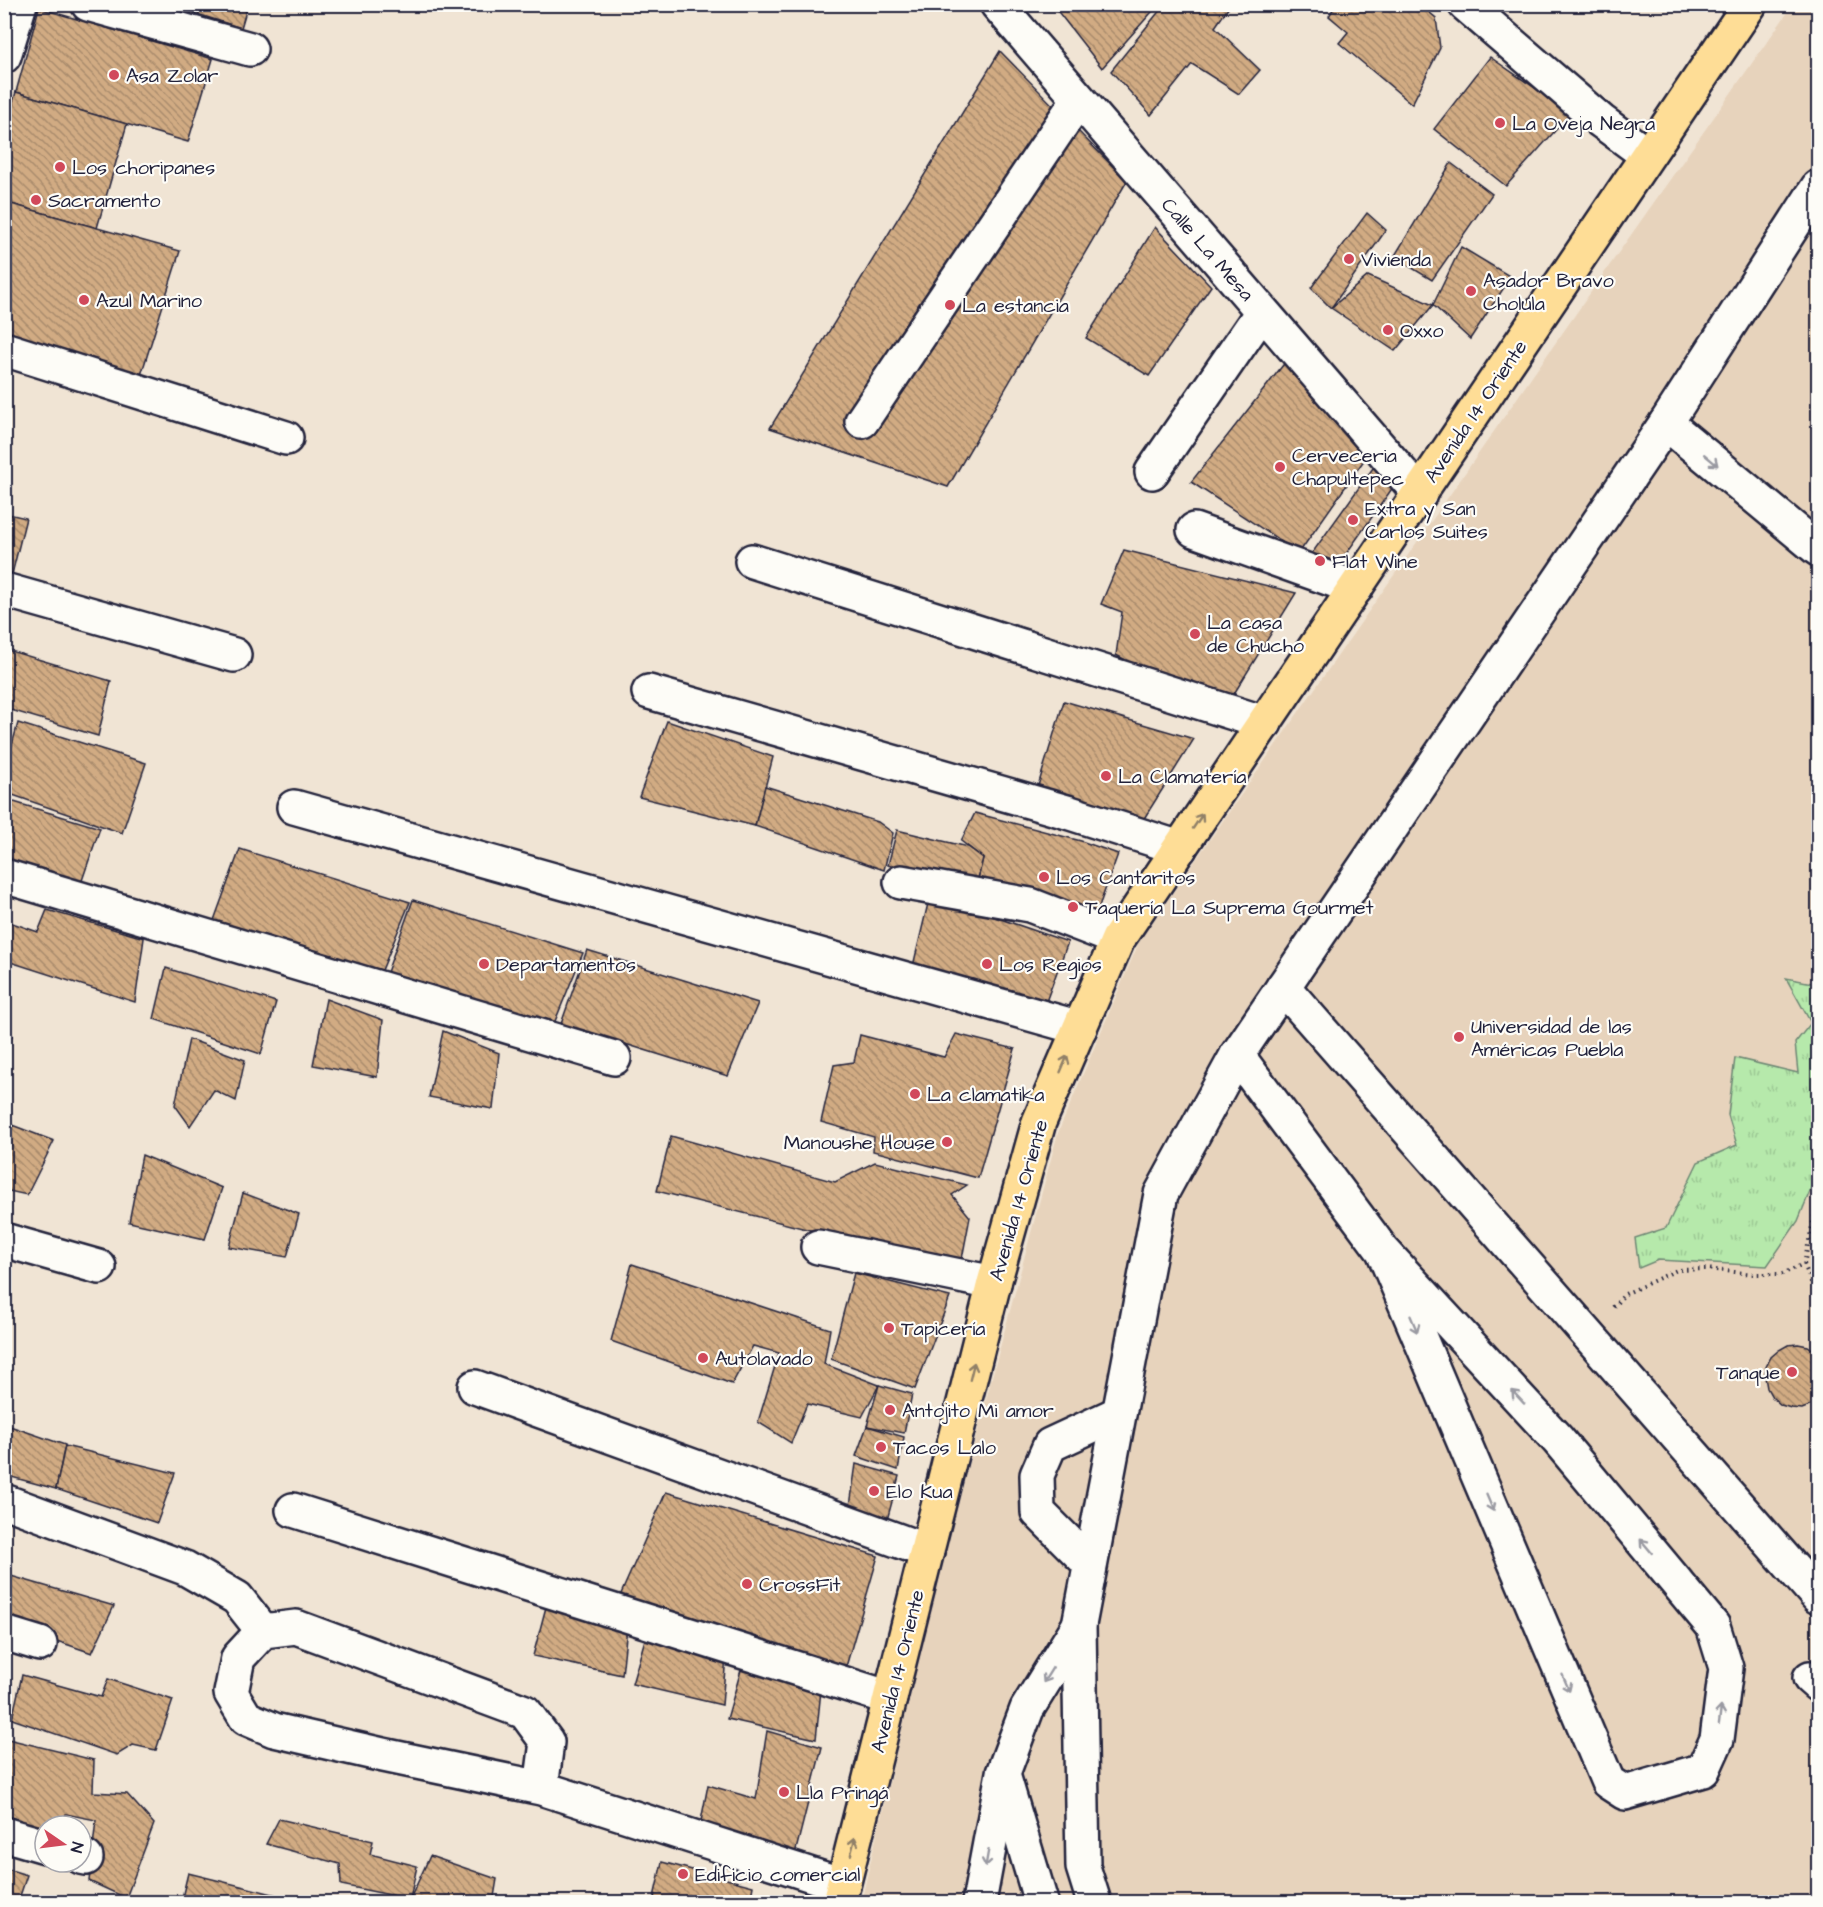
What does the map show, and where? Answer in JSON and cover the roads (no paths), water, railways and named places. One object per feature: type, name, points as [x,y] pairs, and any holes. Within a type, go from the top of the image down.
[{"type":"main road","name":"Avenida 14 Oriente","points":[[841,1894],[994,1283],[1039,1122],[1118,939],[1750,4]]},
{"type":"street","points":[[5,54],[20,4]]},
{"type":"street","points":[[88,4],[250,49]]},
{"type":"street","name":"Calle La Mesa","points":[[997,4],[1420,494]]},
{"type":"street","points":[[1465,4],[1601,121],[1647,155]]},
{"type":"street","points":[[862,421],[1078,100]]},
{"type":"street","points":[[1094,1902],[1083,1867],[1079,1625],[1161,1194],[1237,1055],[1666,423],[1818,187]]},
{"type":"street","points":[[1152,472],[1262,312]]},
{"type":"street","points":[[4,350],[286,438]]},
{"type":"street","points":[[1666,423],[1818,549]]},
{"type":"street","points":[[1194,530],[1356,588]]},
{"type":"street","points":[[752,561],[1265,723]]},
{"type":"street","points":[[4,590],[234,655]]},
{"type":"street","points":[[649,692],[1067,812],[1180,848]]},
{"type":"street","points":[[294,807],[1080,1028]]},
{"type":"street","points":[[4,876],[614,1058]]},
{"type":"street","points":[[901,882],[1030,905],[1118,939]]},
{"type":"street","points":[[1283,987],[1818,1597]]},
{"type":"street","points":[[1237,1055],[1383,1251],[1558,1440],[1713,1626],[1726,1668],[1717,1739],[1703,1770],[1625,1793],[1608,1782],[1383,1251]]},
{"type":"street","points":[[4,1240],[99,1267]]},
{"type":"street","points":[[819,1247],[994,1283]]},
{"type":"street","points":[[475,1388],[927,1551]]},
{"type":"street","points":[[1090,1564],[1038,1512],[1037,1475],[1050,1445],[1119,1413]]},
{"type":"street","points":[[4,1501],[185,1568],[237,1598],[262,1631]]},
{"type":"street","points":[[293,1510],[890,1698]]},
{"type":"street","points":[[979,1902],[1003,1773],[1027,1708],[1079,1625]]},
{"type":"street","points":[[542,1788],[547,1742],[525,1712],[296,1626],[262,1631],[238,1658],[231,1693],[246,1718],[274,1730],[542,1788],[841,1894]]},
{"type":"street","points":[[4,1633],[40,1644]]},
{"type":"street","points":[[1003,1773],[1041,1902]]},
{"type":"street","points":[[4,1834],[33,1842]]},
{"type":"place","name":"Asa Zolar","points":[[114,75]]},
{"type":"place","name":"La Oveja Negra","points":[[1500,123]]},
{"type":"place","name":"Los choripanes","points":[[60,167]]},
{"type":"place","name":"Sacramento","points":[[36,200]]},
{"type":"place","name":"Vivienda","points":[[1349,259]]},
{"type":"place","name":"Asador Bravo Cholula","points":[[1471,291]]},
{"type":"place","name":"Azul Marino","points":[[84,300]]},
{"type":"place","name":"La estancia","points":[[950,305]]},
{"type":"place","name":"Oxxo","points":[[1388,330]]},
{"type":"place","name":"Cerveceria Chapultepec","points":[[1280,467]]},
{"type":"place","name":"Extra y San Carlos Suites","points":[[1353,520]]},
{"type":"place","name":"Flat Wine","points":[[1320,561]]},
{"type":"place","name":"La casa de Chucho","points":[[1195,634]]},
{"type":"place","name":"La Clamatería","points":[[1106,776]]},
{"type":"place","name":"Los Cantaritos","points":[[1044,877]]},
{"type":"place","name":"Taquería La Suprema Gourmet","points":[[1073,907]]},
{"type":"place","name":"Departamentos","points":[[484,964]]},
{"type":"place","name":"Los Regios","points":[[987,964]]},
{"type":"place","name":"Universidad de las Américas Puebla","points":[[1459,1037]]},
{"type":"place","name":"La clamatika","points":[[915,1094]]},
{"type":"place","name":"Manoushe House","points":[[947,1142]]},
{"type":"place","name":"Tapicería","points":[[889,1328]]},
{"type":"place","name":"Autolavado","points":[[703,1358]]},
{"type":"place","name":"Tanque","points":[[1792,1372]]},
{"type":"place","name":"Antojito Mi amor","points":[[890,1410]]},
{"type":"place","name":"Tacos Lalo","points":[[881,1447]]},
{"type":"place","name":"Elo Kua","points":[[874,1491]]},
{"type":"place","name":"CrossFit","points":[[747,1584]]},
{"type":"place","name":"Lla Pringá","points":[[784,1792]]},
{"type":"place","name":"Edificio comercial","points":[[683,1874]]}]
